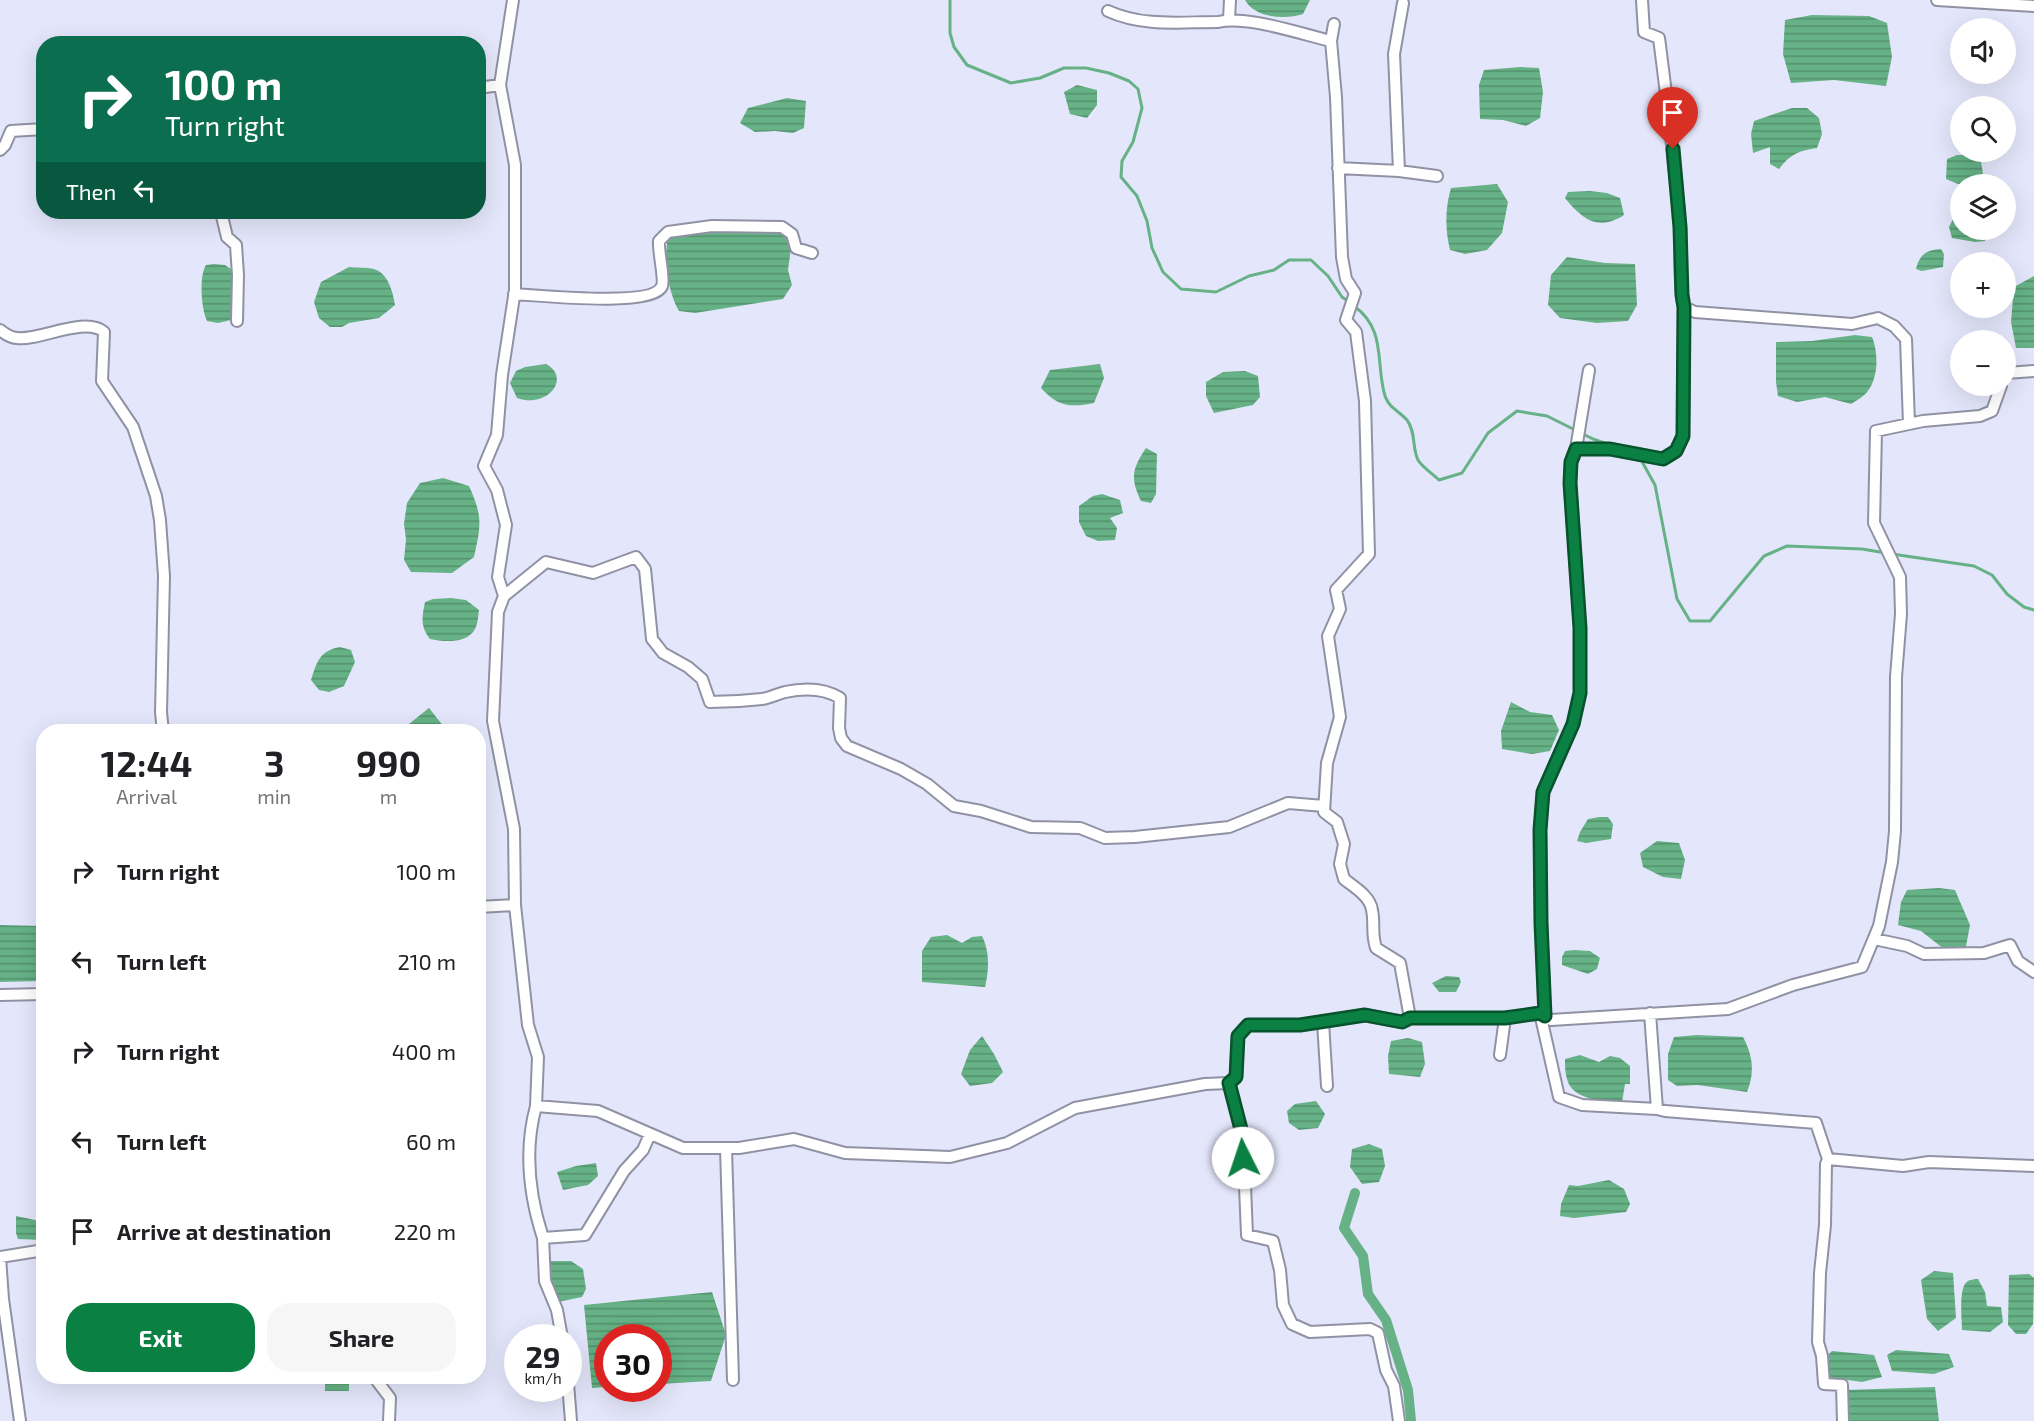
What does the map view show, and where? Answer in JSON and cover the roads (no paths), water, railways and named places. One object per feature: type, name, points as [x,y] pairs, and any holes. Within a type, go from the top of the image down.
[{"type":"street","points":[[504,596],[498,577],[506,525],[497,490],[484,466],[497,435],[502,375],[514,294],[515,165],[500,85],[513,0]]},
{"type":"street","points":[[1229,19],[1230,0]]},
{"type":"street","points":[[1576,449],[1610,449],[1663,459],[1676,451],[1683,436],[1684,307],[1671,130],[1659,38],[1644,32],[1642,0]]},
{"type":"street","points":[[1937,0],[2034,6]]},
{"type":"street","points":[[1399,171],[1394,54],[1403,3]]},
{"type":"street","points":[[1108,11],[1124,18],[1143,22],[1218,22],[1229,19],[1331,41]]},
{"type":"street","points":[[1334,24],[1331,41],[1336,97],[1342,257],[1346,279],[1355,293],[1346,320],[1356,332],[1365,401],[1369,554],[1336,590],[1340,609],[1328,636],[1340,717],[1328,763],[1324,812],[1337,822],[1344,844],[1340,864],[1344,879],[1362,892],[1372,908],[1372,936],[1376,948],[1400,963],[1410,1018]]},
{"type":"street","points":[[486,87],[500,85]]},
{"type":"street","points":[[0,150],[5,145],[11,131],[36,129]]},
{"type":"street","points":[[1338,168],[1399,171],[1437,176]]},
{"type":"street","points":[[223,219],[227,237],[236,245],[237,321]]},
{"type":"street","points":[[514,294],[573,299],[624,298],[655,294],[663,284],[658,252],[659,241],[668,232],[678,230],[712,226],[782,227],[792,234],[796,248],[812,253]]},
{"type":"street","points":[[1684,307],[1695,312],[1852,324],[1878,318],[1894,326],[1906,339],[1909,424]]},
{"type":"street","points":[[0,330],[14,338],[27,339],[49,332],[90,327],[100,328],[104,332],[102,381],[133,427],[156,496],[160,520],[164,576],[162,724]]},
{"type":"street","points":[[1589,370],[1576,449],[1571,462],[1570,483],[1580,628],[1580,693],[1573,724],[1543,792],[1540,830],[1543,1014],[1559,1097],[1582,1105],[1658,1109],[1816,1123],[1828,1159],[1818,1342],[1822,1356],[1824,1384],[1842,1385],[1843,1421]]},
{"type":"street","points":[[2016,372],[2034,371]]},
{"type":"street","points":[[536,1106],[598,1111],[683,1148],[726,1148],[794,1139],[845,1153],[950,1157],[1007,1143],[1075,1107],[1205,1084],[1229,1083],[1236,1077],[1238,1036],[1248,1025],[1300,1025],[1365,1015],[1402,1022],[1410,1018],[1505,1018],[1543,1014],[1551,1020],[1728,1009],[1794,985],[1862,968],[1879,926],[1892,862],[1895,831],[1896,677],[1900,578],[1874,523],[1876,431],[1909,424],[1980,416],[1992,411],[1997,396]]},
{"type":"street","points":[[560,1324],[557,1310],[545,1281],[543,1238],[534,1211],[529,1167],[530,1126],[536,1106],[538,1058],[528,1025],[515,905],[514,829],[493,721],[498,612],[504,596],[546,562],[593,573],[636,557],[645,568],[652,639],[663,652],[688,667],[702,679],[710,702],[765,698],[785,692],[806,690],[819,689],[830,692],[841,700],[839,728],[841,738],[847,746],[901,769],[927,784],[954,806],[981,811],[1031,827],[1080,828],[1105,838],[1229,827],[1288,803],[1324,806]]},
{"type":"street","points":[[486,907],[515,905]]},
{"type":"street","points":[[1874,939],[1907,946],[1924,954],[1983,952],[2010,945],[2018,961],[2034,972]]},
{"type":"street","points":[[0,995],[36,994]]},
{"type":"street","points":[[1650,1014],[1658,1109]]},
{"type":"street","points":[[1500,1055],[1505,1018]]},
{"type":"street","points":[[1323,1022],[1328,1086]]},
{"type":"street","points":[[1229,1083],[1243,1137],[1247,1235],[1273,1241],[1280,1270],[1283,1305],[1292,1324],[1310,1332],[1370,1329],[1378,1333],[1386,1370],[1394,1386],[1399,1421]]},
{"type":"street","points":[[543,1238],[585,1235],[624,1171],[643,1150],[650,1134]]},
{"type":"street","points":[[726,1148],[733,1380]]},
{"type":"street","points":[[1828,1159],[1903,1166],[1929,1162],[2034,1166]]},
{"type":"street","points":[[20,1421],[2,1299],[0,1257],[36,1251]]},
{"type":"street","points":[[379,1384],[390,1398],[388,1421]]},
{"type":"street","points":[[570,1402],[572,1421]]},
{"type":"waterway","points":[[950,0],[950,33],[954,47],[967,65],[1011,83],[1040,78],[1064,68],[1086,68],[1109,73],[1129,81],[1138,89],[1142,108],[1133,142],[1122,161],[1121,177],[1137,196],[1147,221],[1152,248],[1163,272],[1181,289],[1216,292],[1249,276],[1274,270],[1289,260],[1311,260],[1328,276],[1342,297],[1349,302]]},
{"type":"waterway","points":[[1354,306],[1364,315],[1376,336],[1385,396],[1410,425],[1418,460],[1439,480],[1462,473],[1488,433],[1517,411],[1547,416],[1610,445]]},
{"type":"waterway","points":[[1640,458],[1655,485],[1677,599],[1690,621],[1710,621],[1764,556],[1787,546],[1862,549],[1886,553]]},
{"type":"waterway","points":[[1892,554],[1974,566],[1992,575],[2007,594],[2024,607],[2034,610]]},
{"type":"waterway","points":[[1355,1193],[1344,1228],[1363,1256],[1368,1294],[1386,1320],[1408,1390],[1411,1421]]}]
